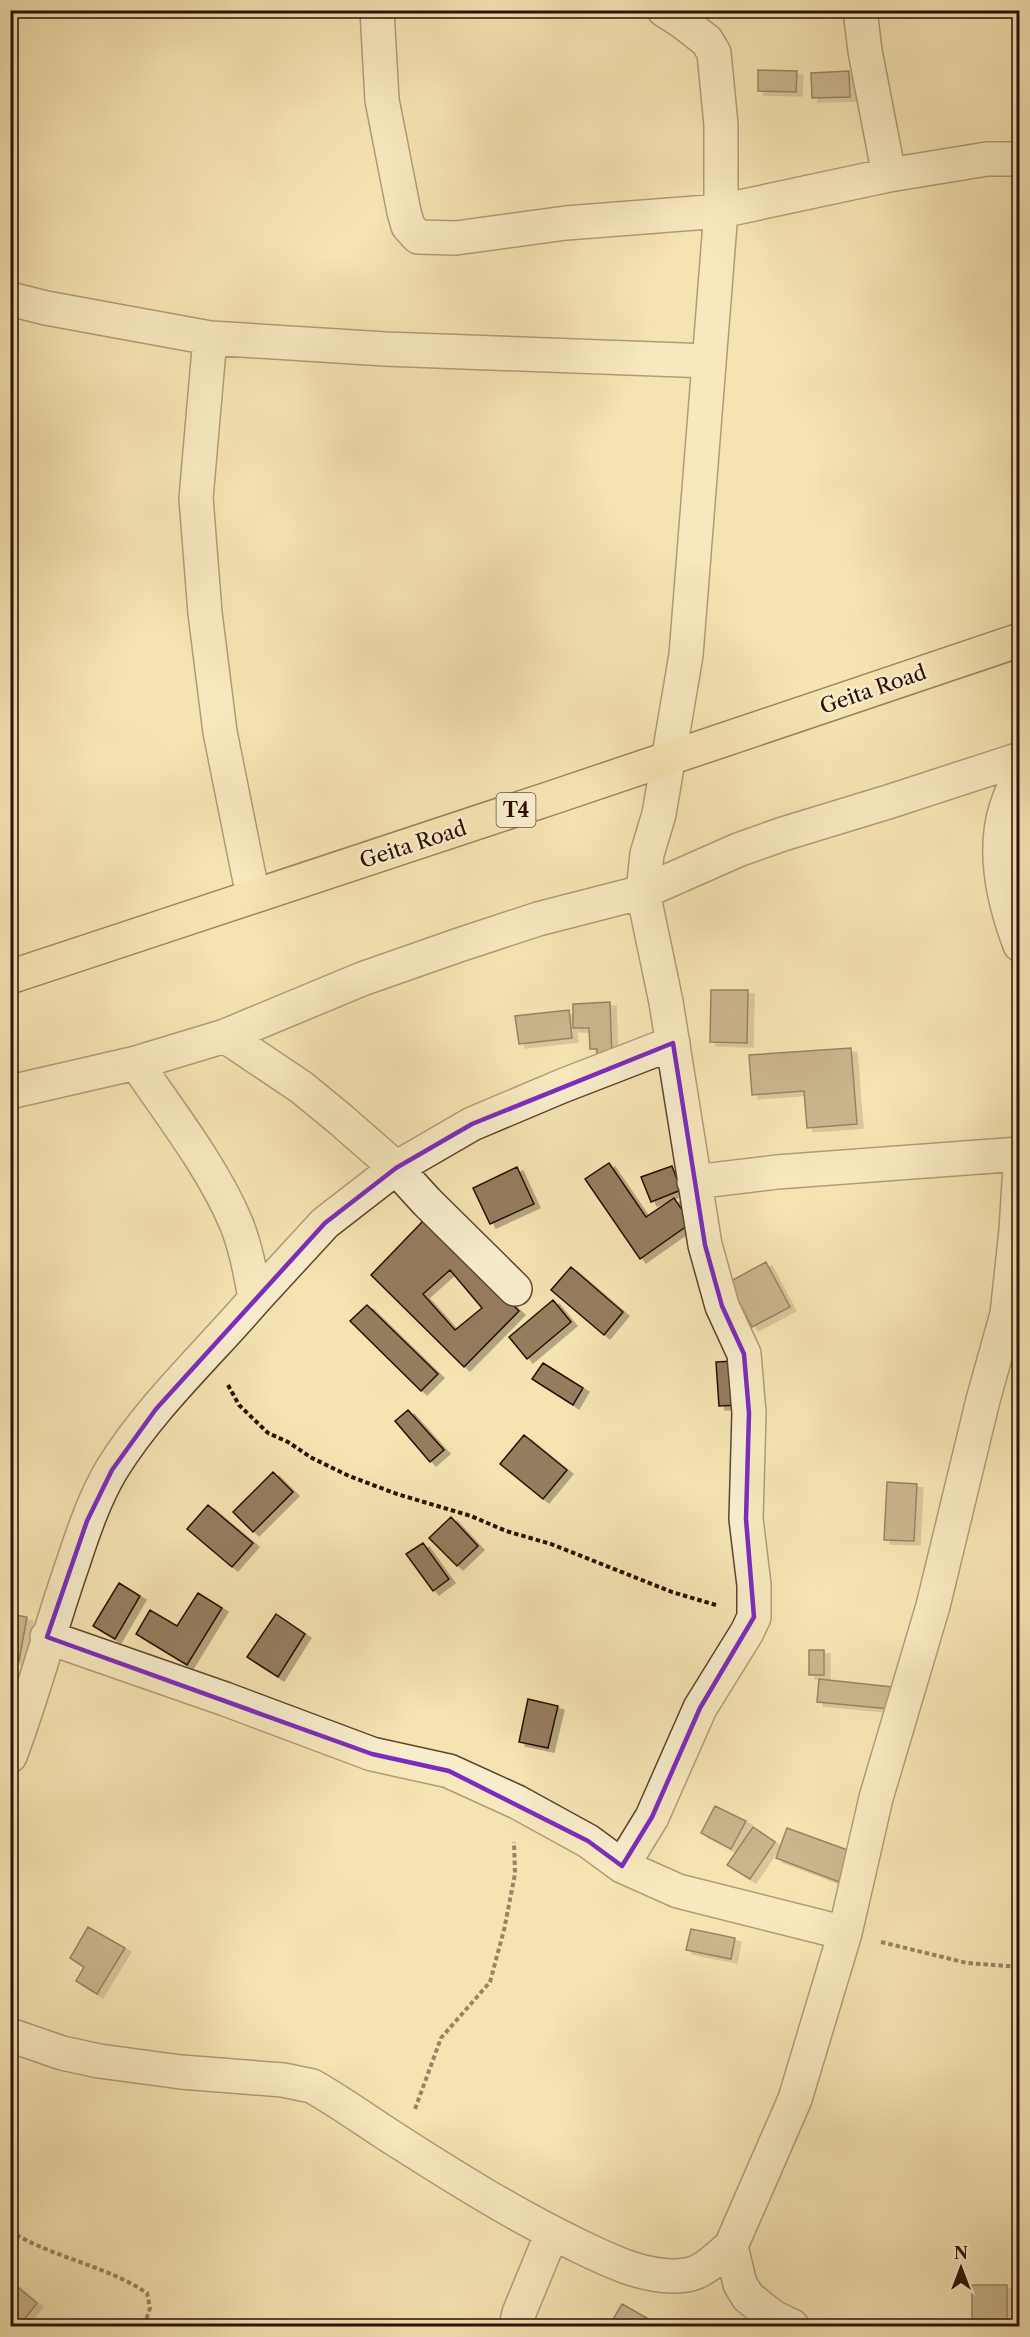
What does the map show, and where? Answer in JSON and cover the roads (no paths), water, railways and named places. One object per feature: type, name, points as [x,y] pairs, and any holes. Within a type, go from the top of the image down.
[{"type":"highway","name":"Geita Road","points":[[10,977],[1020,640]]},
{"type":"street","points":[[377,10],[382,100],[404,212],[408,226],[418,237],[456,238],[566,223],[721,211],[889,175],[987,159],[1020,159]]},
{"type":"street","points":[[622,1866],[652,1817],[700,1708],[754,1617],[754,1585],[746,1519],[749,1413],[744,1354],[722,1306],[705,1245],[673,1043],[643,892],[647,854],[659,814],[686,655],[721,211],[721,125],[714,53],[706,41],[664,10]]},
{"type":"street","points":[[860,10],[865,51],[889,175]]},
{"type":"street","points":[[10,299],[46,308],[210,338],[385,349],[709,361]]},
{"type":"street","points":[[210,338],[196,498],[198,533],[205,613],[220,732],[254,896]]},
{"type":"street","points":[[10,1092],[136,1063],[225,1036],[362,979],[459,945],[538,919],[643,892],[761,842],[1020,759]]},
{"type":"street","points":[[1020,773],[1005,809],[1001,843],[1003,885],[1011,921],[1020,945]]},
{"type":"street","points":[[225,1036],[301,1087],[396,1168],[427,1203],[515,1289]]},
{"type":"street","points":[[10,1756],[47,1637],[87,1521],[112,1470],[156,1409],[255,1299],[326,1223],[396,1168],[472,1124],[673,1043]]},
{"type":"street","points":[[136,1063],[219,1188],[237,1225],[251,1273],[255,1299]]},
{"type":"street","points":[[694,1182],[788,1171],[1020,1154]]},
{"type":"street","points":[[10,2035],[62,2053],[99,2061],[181,2072],[283,2080],[312,2086],[480,2193],[552,2233],[606,2259],[645,2272],[671,2277],[688,2275],[705,2267],[731,2246],[795,2099],[845,1933],[876,1798],[933,1606],[982,1400],[1007,1314],[1020,1166]]},
{"type":"street","points":[[47,1637],[225,1699],[372,1754],[449,1771],[517,1802],[588,1841],[622,1866],[678,1891],[845,1933]]},
{"type":"street","points":[[516,2326],[519,2313],[552,2233]]},
{"type":"street","points":[[731,2246],[740,2284],[748,2297],[772,2317],[792,2326]]}]
